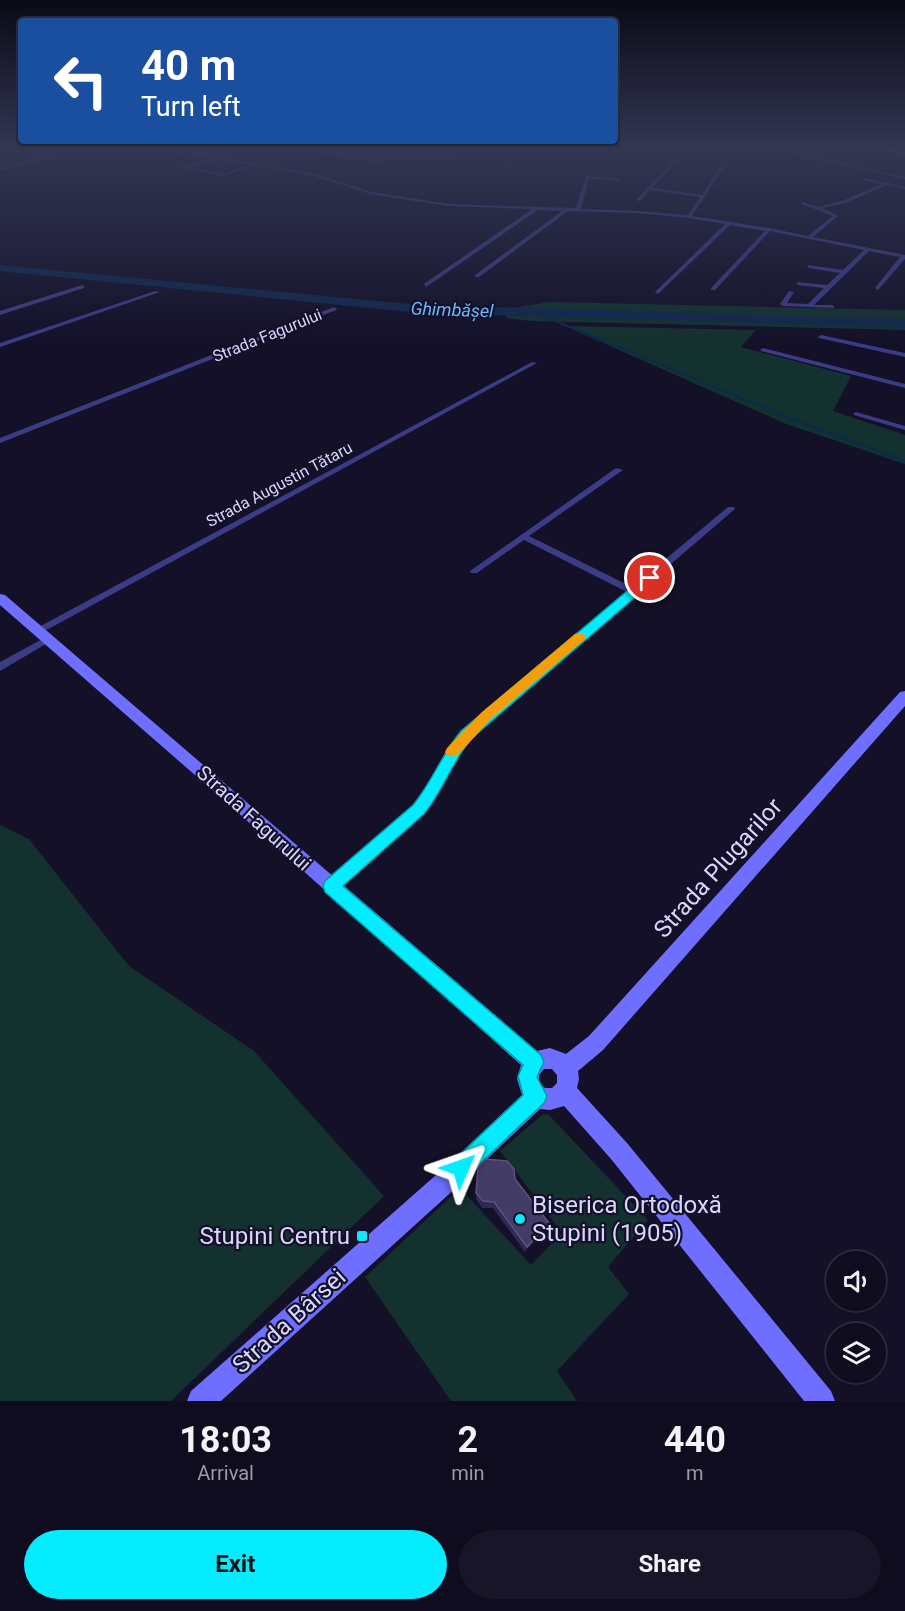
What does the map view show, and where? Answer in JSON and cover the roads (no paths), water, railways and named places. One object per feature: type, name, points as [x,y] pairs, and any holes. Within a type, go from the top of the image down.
[{"type":"street","points":[[426,285],[527,214]]},
{"type":"street","points":[[477,276],[560,214]]},
{"type":"street","points":[[661,214],[769,229],[904,257],[878,288]]},
{"type":"street","points":[[808,238],[836,216],[832,214]]},
{"type":"street","points":[[658,292],[729,223]]},
{"type":"street","points":[[713,289],[769,229]]},
{"type":"street","points":[[809,306],[867,250]]},
{"type":"street","points":[[810,265],[844,272]]},
{"type":"street","points":[[798,283],[828,287]]},
{"type":"street","points":[[0,313],[82,287]]},
{"type":"street","points":[[0,345],[157,292]]},
{"type":"street","points":[[791,292],[783,304],[832,307]]},
{"type":"street","name":"Strada Fagurului","points":[[0,441],[334,309]]},
{"type":"street","points":[[821,337],[905,355]]},
{"type":"street","points":[[763,350],[905,386]]},
{"type":"street","name":"Strada Augustin Tătaru","points":[[0,667],[43,635],[534,363]]},
{"type":"street","points":[[856,414],[905,428]]},
{"type":"street","points":[[474,571],[619,470]]},
{"type":"street","points":[[331,886],[419,809],[430,796],[453,750],[466,735],[731,509]]},
{"type":"street","points":[[524,537],[634,592]]},
{"type":"street","name":"Strada Fagurului","points":[[0,598],[241,805],[534,1062]]},
{"type":"street","name":"Strada Plugarilor","points":[[563,1066],[579,1058],[596,1043],[905,696]]},
{"type":"street","points":[[549,1058],[563,1066],[567,1076],[565,1091],[552,1100],[537,1096],[530,1087],[528,1076],[534,1062],[549,1058]]},
{"type":"street","points":[[565,1091],[620,1151],[821,1401]]},
{"type":"street","name":"Strada Bârsei","points":[[201,1401],[537,1096]]},
{"type":"waterway","name":"Ghimbășel","points":[[0,268],[420,309],[905,323]]},
{"type":"waterway","points":[[536,313],[799,422],[900,459]]},
{"type":"waterway","name":"Ghimbășel","points":[[863,322],[872,318]]},
{"type":"waterway","points":[[896,458],[905,461]]},
{"type":"place","name":"Biserica Ortodoxă Stupini (1905)","points":[[520,1219]]},
{"type":"place","name":"Stupini Centru","points":[[362,1236]]}]
